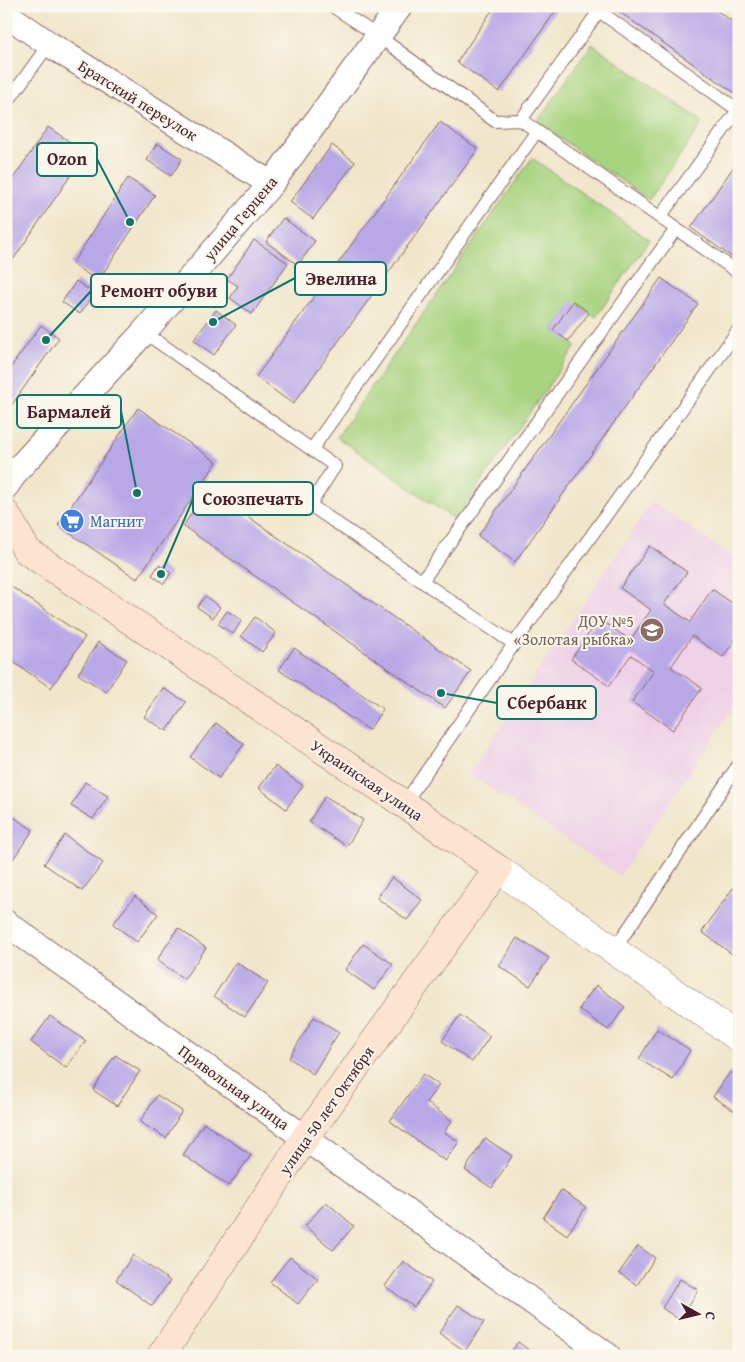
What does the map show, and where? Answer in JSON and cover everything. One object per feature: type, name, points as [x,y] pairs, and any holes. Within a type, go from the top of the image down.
[{"type":"main road","name":"Украинская улица","points":[[6,514],[27,551],[404,804],[498,870]]},
{"type":"main road","name":"улица 50 лет Октября","points":[[161,1356],[305,1138],[498,870]]},
{"type":"street","name":"улица Герцена","points":[[6,486],[18,469],[144,332],[271,184],[400,6]]},
{"type":"street","name":"Братский переулок","points":[[6,14],[49,44],[271,184]]},
{"type":"street","name":"Украинская улица","points":[[498,870],[739,1038]]},
{"type":"street","name":"Привольная улица","points":[[6,923],[608,1356]]},
{"type":"lane","points":[[332,6],[378,36],[495,121],[521,120],[739,273]]},
{"type":"lane","points":[[521,120],[599,12],[738,110],[660,217]]},
{"type":"lane","points":[[6,104],[49,44]]},
{"type":"lane","points":[[312,448],[537,131]]},
{"type":"lane","points":[[422,581],[676,229]]},
{"type":"lane","points":[[404,804],[514,644],[739,329]]},
{"type":"lane","points":[[144,332],[312,448],[335,466],[310,505],[514,644]]},
{"type":"lane","points":[[614,950],[739,764]]},
{"type":"shaded area","name":"ДОУ №5 «Золотая рыбка»","points":[[652,502],[739,561],[739,699],[620,876],[469,774]]},
{"type":"green space","points":[[592,44],[703,122],[649,200],[537,122]]},
{"type":"green space","points":[[532,158],[649,240],[596,317],[573,302],[553,330],[576,346],[455,520],[337,437]]},
{"type":"building","points":[[495,6],[559,6],[499,92],[457,62]]},
{"type":"building","points":[[611,6],[710,6],[739,26],[739,96]]},
{"type":"building","points":[[440,122],[478,149],[293,404],[256,377]]},
{"type":"building","points":[[48,127],[86,153],[6,270],[6,189]]},
{"type":"building","points":[[157,143],[182,159],[171,176],[147,160]]},
{"type":"building","points":[[332,145],[355,162],[313,219],[290,202]]},
{"type":"building","points":[[739,159],[739,256],[736,260],[691,228]]},
{"type":"building","points":[[128,178],[155,195],[98,281],[72,264]]},
{"type":"building","points":[[283,218],[315,241],[298,265],[266,242]]},
{"type":"building","points":[[254,240],[288,263],[252,314],[230,298],[238,286],[227,279]]},
{"type":"building","points":[[661,278],[698,304],[515,562],[478,536]]},
{"type":"building","points":[[76,281],[94,293],[80,314],[62,302]]},
{"type":"building","points":[[573,301],[589,313],[568,341],[553,330]]},
{"type":"building","points":[[216,310],[236,325],[214,355],[194,340]]},
{"type":"building","points":[[41,325],[59,338],[6,413],[6,374]]},
{"type":"building","points":[[138,408],[217,462],[137,579],[58,525]]},
{"type":"building","points":[[208,489],[471,671],[445,708],[183,526]]},
{"type":"building","points":[[650,546],[687,572],[664,604],[690,622],[712,589],[739,608],[739,635],[723,657],[692,636],[671,667],[702,688],[673,730],[632,702],[654,671],[631,655],[609,686],[571,659],[599,619],[630,640],[651,610],[620,588]]},
{"type":"building","points":[[159,565],[171,573],[164,584],[152,575]]},
{"type":"building","points":[[6,583],[85,637],[51,688],[6,657]]},
{"type":"building","points":[[205,596],[220,607],[213,618],[197,607]]},
{"type":"building","points":[[227,611],[242,620],[233,634],[218,624]]},
{"type":"building","points":[[255,617],[276,633],[262,652],[241,636]]},
{"type":"building","points":[[98,642],[127,660],[106,692],[78,674]]},
{"type":"building","points":[[294,648],[383,709],[369,730],[279,670]]},
{"type":"building","points":[[163,688],[186,702],[167,731],[144,717]]},
{"type":"building","points":[[216,723],[244,744],[219,778],[190,757]]},
{"type":"building","points":[[275,766],[303,786],[286,809],[259,788]]},
{"type":"building","points":[[85,782],[108,796],[93,819],[71,806]]},
{"type":"building","points":[[325,796],[363,820],[347,846],[309,822]]},
{"type":"building","points":[[6,812],[33,830],[9,865],[6,863]]},
{"type":"building","points":[[65,835],[103,863],[82,891],[44,864]]},
{"type":"building","points":[[392,877],[422,900],[407,920],[377,898]]},
{"type":"building","points":[[733,888],[739,892],[739,959],[702,932]]},
{"type":"building","points":[[135,896],[158,914],[137,942],[113,924]]},
{"type":"building","points":[[178,928],[206,948],[184,979],[157,960]]},
{"type":"building","points":[[517,938],[549,958],[530,986],[499,966]]},
{"type":"building","points":[[363,944],[393,964],[374,990],[345,970]]},
{"type":"building","points":[[236,962],[268,983],[245,1017],[214,996]]},
{"type":"building","points":[[596,985],[625,1007],[608,1030],[579,1009]]},
{"type":"building","points":[[460,1015],[490,1036],[472,1062],[442,1041]]},
{"type":"building","points":[[50,1016],[86,1041],[66,1068],[31,1042]]},
{"type":"building","points":[[314,1017],[339,1032],[313,1074],[289,1058]]},
{"type":"building","points":[[657,1029],[690,1050],[673,1080],[639,1059]]},
{"type":"building","points":[[115,1055],[140,1071],[117,1106],[93,1090]]},
{"type":"building","points":[[730,1072],[739,1078],[739,1114],[713,1097]]},
{"type":"building","points":[[423,1074],[439,1085],[426,1102],[452,1121],[444,1132],[459,1142],[445,1161],[390,1121]]},
{"type":"building","points":[[157,1095],[182,1111],[166,1138],[140,1122]]},
{"type":"building","points":[[204,1123],[251,1155],[229,1186],[183,1155]]},
{"type":"building","points":[[485,1138],[512,1156],[492,1188],[465,1170]]},
{"type":"building","points":[[561,1190],[586,1207],[567,1235],[543,1218]]},
{"type":"building","points":[[326,1202],[354,1226],[333,1250],[305,1226]]},
{"type":"building","points":[[638,1246],[655,1258],[637,1285],[619,1273]]},
{"type":"building","points":[[133,1255],[170,1281],[152,1306],[116,1280]]},
{"type":"building","points":[[290,1257],[318,1279],[298,1304],[270,1282]]},
{"type":"building","points":[[403,1261],[432,1282],[414,1307],[385,1286]]},
{"type":"building","points":[[680,1279],[698,1290],[680,1320],[662,1308]]},
{"type":"building","points":[[458,1305],[484,1322],[465,1351],[439,1333]]},
{"type":"building","points":[[518,1342],[537,1356],[508,1356]]},
{"type":"place","name":"Ozon","points":[[130,222]]},
{"type":"place","name":"Эвелина","points":[[213,322]]},
{"type":"place","name":"Ремонт обуви","points":[[46,340]]},
{"type":"place","name":"Бармалей","points":[[137,493]]},
{"type":"place","name":"Магнит","points":[[72,521]]},
{"type":"place","name":"Союзпечать","points":[[161,574]]},
{"type":"place","name":"ДОУ №5 «Золотая рыбка»","points":[[652,630]]},
{"type":"place","name":"Сбербанк","points":[[441,693]]}]
